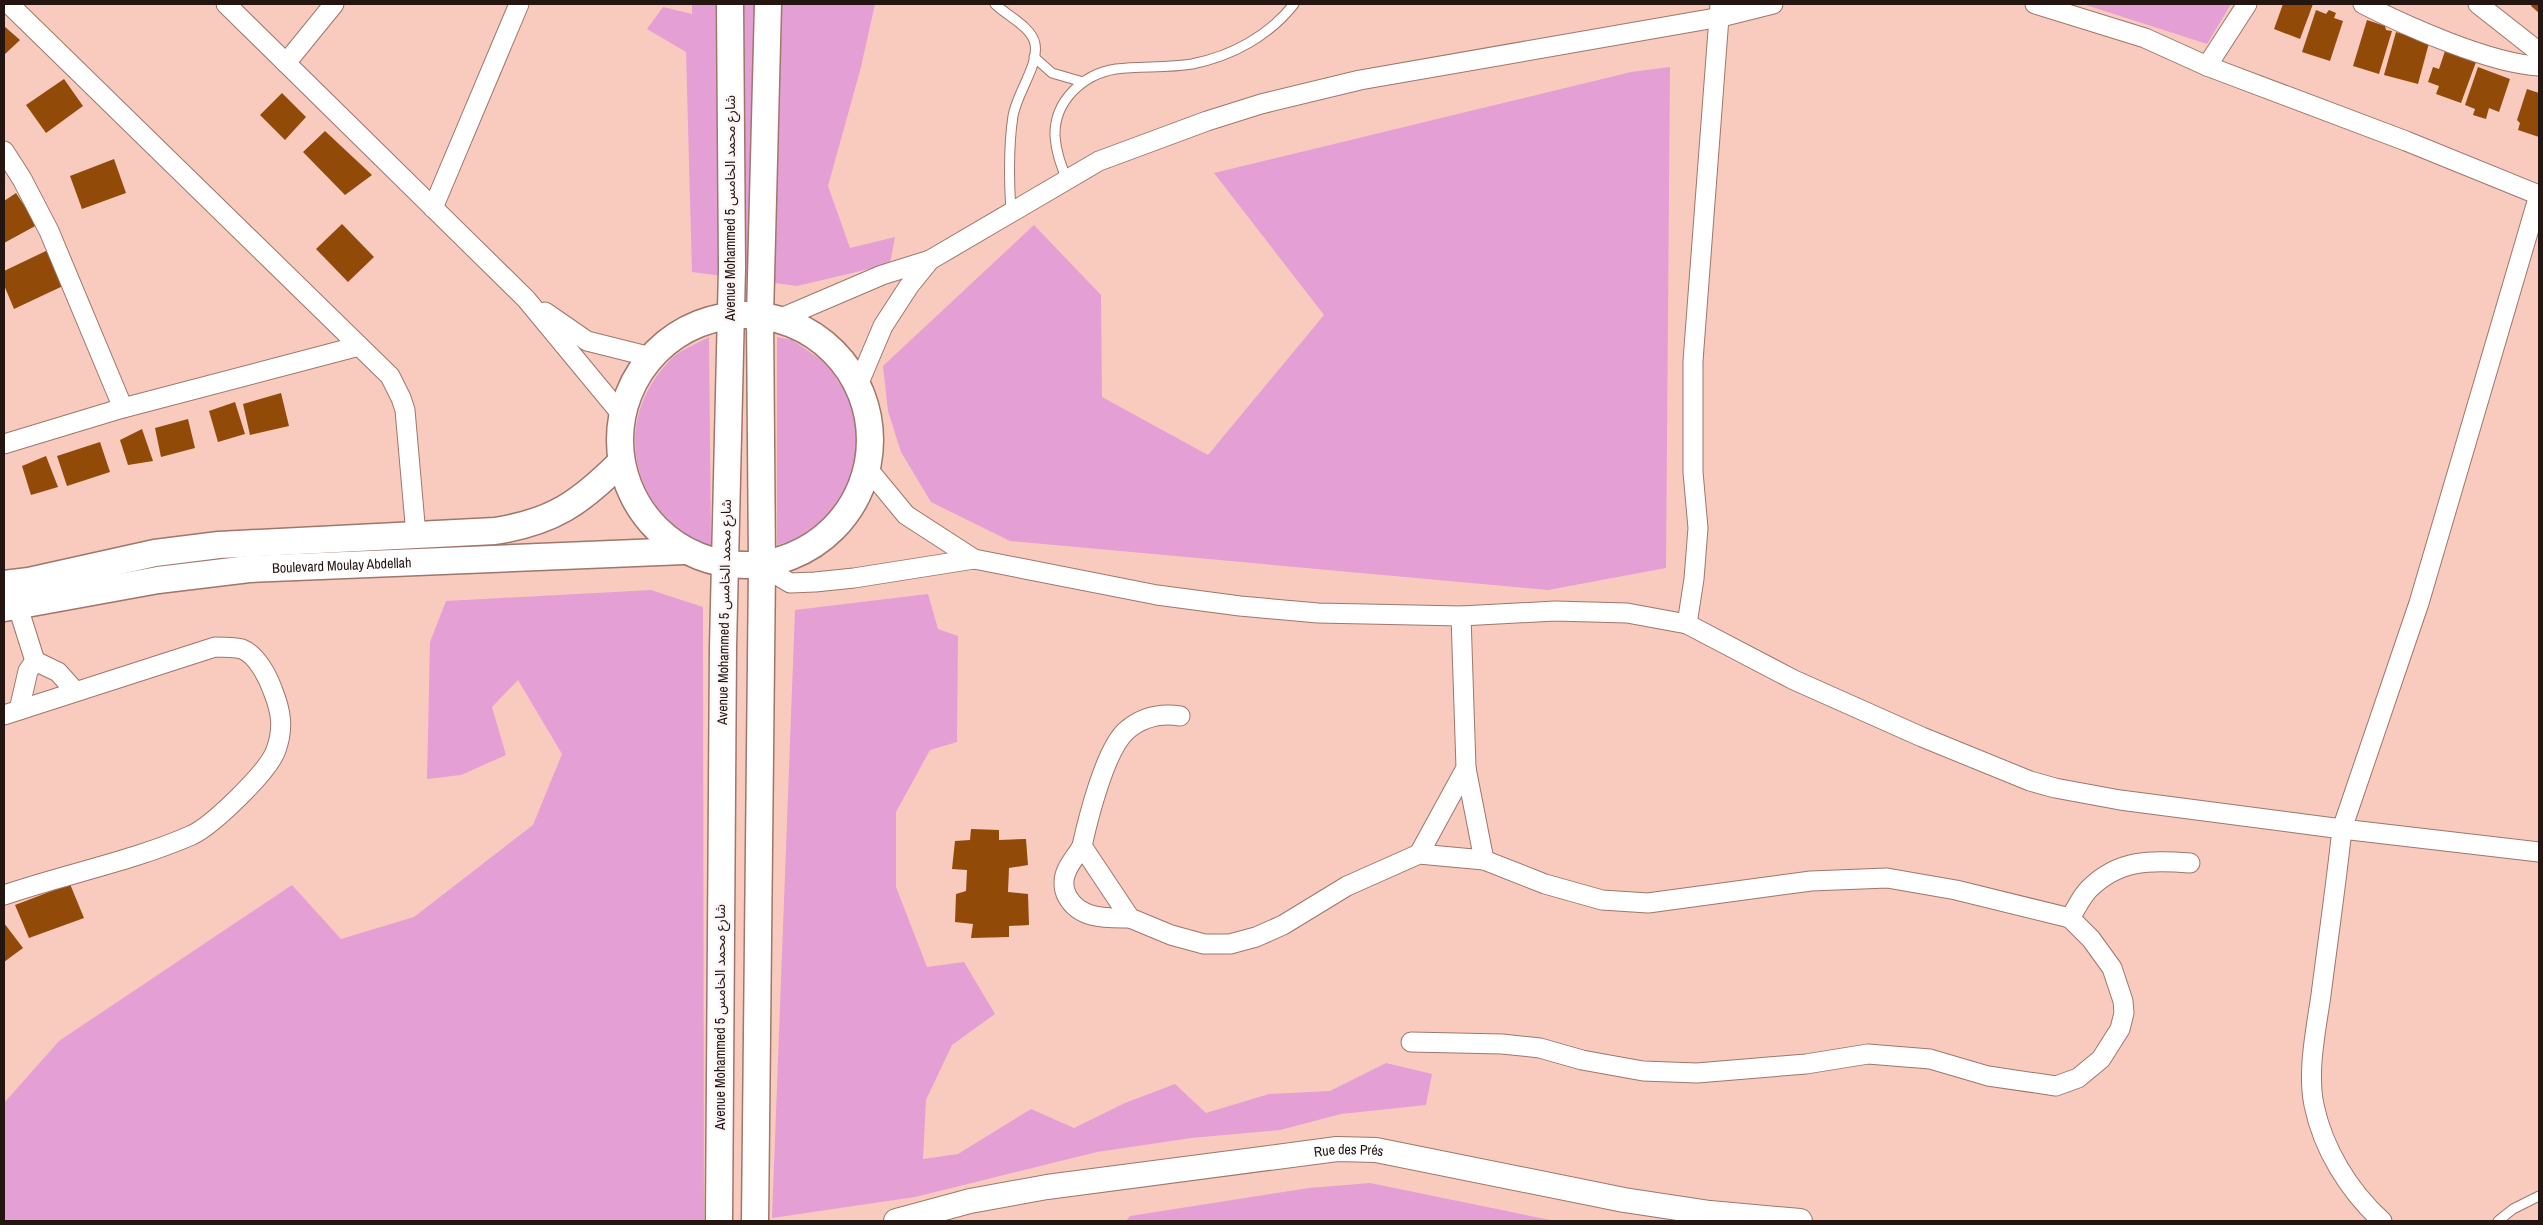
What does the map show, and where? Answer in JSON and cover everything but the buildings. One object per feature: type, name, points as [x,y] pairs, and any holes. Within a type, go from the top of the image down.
[{"type":"main road","name":"Avenue Mohammed 5 شارع محمد الخامس","points":[[720,1221],[722,666],[726,566],[729,316],[732,268],[730,4]]},
{"type":"main road","points":[[755,1221],[762,566],[770,318],[768,4]]},
{"type":"main road","points":[[729,316],[770,318],[811,334],[838,356],[858,385],[867,412],[870,440],[868,469],[849,512],[816,545],[762,566],[726,566],[684,551],[654,528],[633,498],[621,462],[622,415],[633,384],[651,357],[674,337],[694,326],[729,316]]},
{"type":"main road","name":"Boulevard Moulay Abdellah","points":[[7,591],[29,581],[155,553],[219,545],[495,530],[542,520],[569,507],[596,487],[621,462]]},
{"type":"main road","name":"Boulevard Moulay Abdellah","points":[[7,591],[158,580],[249,569],[684,551]]},
{"type":"street","points":[[10,4],[390,376],[401,398],[406,422],[416,535]]},
{"type":"street","points":[[226,4],[526,299],[622,415]]},
{"type":"street","points":[[286,63],[334,4]]},
{"type":"street","points":[[433,208],[519,4]]},
{"type":"street","points":[[770,318],[930,260],[1099,160],[1207,121],[1262,104],[1360,80],[1721,11],[1773,4]]},
{"type":"street","points":[[2207,66],[2247,4]]},
{"type":"street","points":[[2362,4],[2391,18],[2471,49],[2515,63],[2539,66]]},
{"type":"street","points":[[2478,4],[2539,52]]},
{"type":"street","points":[[2046,5],[2145,38],[2207,66],[2406,141],[2539,195],[2419,603],[2342,830],[2317,1024],[2313,1073],[2314,1104],[2324,1139],[2340,1170],[2365,1205],[2382,1221]]},
{"type":"street","points":[[1687,624],[1694,579],[1698,528],[1693,472],[1693,361],[1721,11]]},
{"type":"street","points":[[4,151],[22,179],[49,231],[123,408]]},
{"type":"street","points":[[858,385],[883,326],[909,286],[930,260]]},
{"type":"street","points":[[526,299],[587,341],[651,357]]},
{"type":"street","points":[[4,444],[123,408],[360,346]]},
{"type":"street","points":[[868,469],[906,515],[974,559]]},
{"type":"street","points":[[762,566],[790,583],[854,578],[974,559],[1157,595],[1240,606],[1318,613],[1461,616],[1555,611],[1627,613],[1687,624],[1803,684],[1922,737],[2055,788],[2120,800],[2342,830],[2539,852]]},
{"type":"street","points":[[7,591],[35,662],[58,672],[75,691]]},
{"type":"street","points":[[1461,616],[1466,768],[1484,860]]},
{"type":"street","points":[[4,895],[193,834],[224,811],[258,776],[276,752],[281,732],[281,713],[269,681],[258,663],[243,650],[215,647],[11,713]]},
{"type":"street","points":[[11,713],[28,671],[35,662]]},
{"type":"street","points":[[1180,716],[1163,714],[1146,718],[1125,732],[1111,755],[1092,805],[1082,846],[1067,871],[1064,884],[1070,900],[1076,909],[1089,915],[1104,918],[1130,918],[1171,935],[1204,944],[1230,944],[1256,937],[1283,925],[1347,886],[1419,854],[1484,860],[1545,884],[1602,900],[1648,903],[1811,881],[1887,878],[1956,890],[2070,918],[2091,939],[2112,968],[2121,987],[2124,1013],[2120,1029],[2101,1059],[2078,1078],[2056,1086],[1988,1076],[1930,1059],[1868,1054],[1806,1064],[1697,1073],[1643,1071],[1582,1060],[1540,1048],[1502,1044],[1411,1042]]},
{"type":"street","points":[[1419,854],[1466,768]]},
{"type":"street","points":[[1082,846],[1130,918]]},
{"type":"street","points":[[2070,918],[2088,890],[2110,873],[2144,861],[2190,863]]},
{"type":"street","name":"Rue des Prés","points":[[896,1221],[970,1202],[1047,1187],[1336,1149],[1376,1150],[1624,1200],[1710,1213],[1800,1221]]},
{"type":"lane","points":[[995,4],[1030,33],[1035,43],[1031,71],[1020,90],[1014,115],[1010,145],[1011,212]]},
{"type":"lane","points":[[1067,180],[1058,157],[1055,135],[1058,120],[1067,97],[1083,82],[1096,75],[1116,69],[1191,64],[1225,54],[1269,30],[1294,4]]},
{"type":"lane","points":[[1034,57],[1052,73],[1083,82]]},
{"type":"lane","points":[[2498,1221],[2513,1209],[2539,1196]]},
{"type":"shaded area","points":[[692,4],[875,4],[861,67],[828,186],[850,248],[895,237],[890,264],[797,286],[692,272],[686,52],[647,29],[663,7],[692,14]]},
{"type":"shaded area","points":[[2083,4],[2231,4],[2207,44]]},
{"type":"shaded area","points":[[1670,67],[1666,568],[1548,590],[1010,541],[931,502],[901,452],[888,411],[883,366],[1034,225],[1101,295],[1102,397],[1208,455],[1324,315],[1214,173],[1631,72]]},
{"type":"shaded area","points":[[709,337],[711,548],[681,532],[662,513],[648,492],[639,470],[635,447],[637,424],[643,401],[655,378],[672,358]]},
{"type":"shaded area","points":[[777,337],[792,340],[826,363],[849,397],[858,436],[852,477],[832,512],[801,538],[777,545]]},
{"type":"shaded area","points":[[651,590],[703,607],[704,1221],[4,1221],[4,1103],[59,1041],[292,885],[341,939],[414,917],[533,825],[562,754],[518,680],[492,707],[506,755],[461,775],[427,779],[430,642],[446,601]]},
{"type":"shaded area","points":[[928,594],[938,629],[958,636],[957,742],[930,750],[896,812],[896,887],[927,967],[964,962],[995,1014],[952,1045],[926,1100],[923,1159],[958,1154],[1031,1109],[1074,1128],[1125,1103],[1175,1084],[1206,1113],[1269,1094],[1330,1091],[1386,1063],[1432,1074],[1426,1105],[1341,1114],[1280,1130],[1191,1138],[1097,1152],[915,1197],[772,1218],[795,610]]},
{"type":"shaded area","points":[[1370,1183],[1555,1221],[1126,1221],[1130,1216],[1309,1188]]}]
